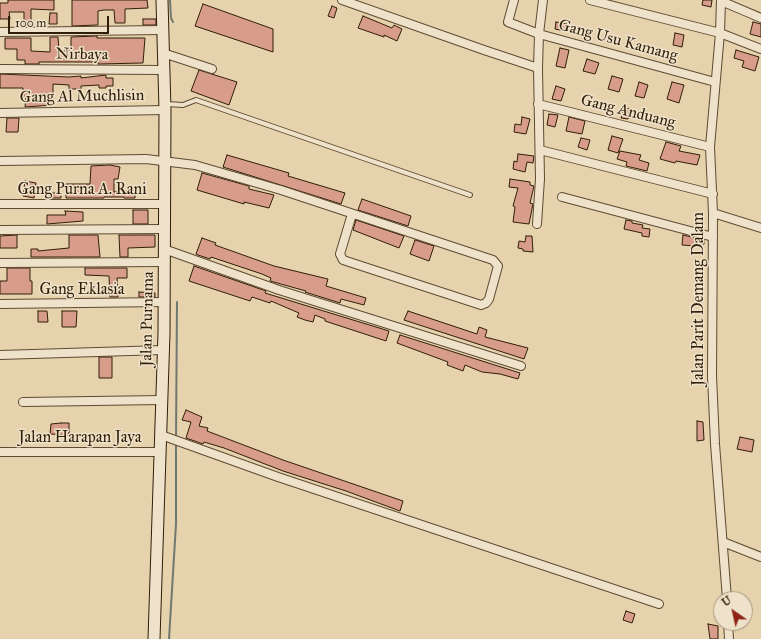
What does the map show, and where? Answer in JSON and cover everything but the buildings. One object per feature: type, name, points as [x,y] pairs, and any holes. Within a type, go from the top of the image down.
[{"type":"street","name":"Jalan Purnama","points":[[154,639],[164,302],[165,107],[162,0]]},
{"type":"street","points":[[342,0],[538,68]]},
{"type":"street","points":[[514,0],[508,22],[539,34],[543,0]]},
{"type":"street","points":[[590,0],[720,33],[761,49]]},
{"type":"street","points":[[721,0],[761,18]]},
{"type":"street","name":"Jalan Parit Demang Dalam","points":[[721,0],[720,33],[714,82],[710,147],[713,213],[712,406],[726,591]]},
{"type":"street","points":[[0,32],[163,30]]},
{"type":"street","name":"Gang Usu Kamang","points":[[537,224],[540,150],[538,104],[539,34],[714,82]]},
{"type":"street","points":[[163,53],[212,69]]},
{"type":"street","name":"Nirbaya","points":[[0,69],[163,70]]},
{"type":"street","name":"Gang Anduang","points":[[538,104],[710,147]]},
{"type":"street","name":"Gang Al Muchlisin","points":[[0,113],[165,107]]},
{"type":"street","points":[[540,150],[712,194]]},
{"type":"street","points":[[0,161],[146,159],[195,165],[282,190],[493,260],[498,266],[489,299],[482,305],[343,260],[340,254],[352,214]]},
{"type":"street","points":[[562,196],[713,237]]},
{"type":"street","name":"Gang Purna A. Rani","points":[[0,204],[164,204]]},
{"type":"street","points":[[713,213],[761,228]]},
{"type":"street","points":[[0,230],[164,229]]},
{"type":"street","points":[[164,249],[279,290],[521,366]]},
{"type":"street","points":[[0,263],[164,262]]},
{"type":"street","name":"Gang Eklasia","points":[[0,304],[164,302]]},
{"type":"street","points":[[0,355],[163,350]]},
{"type":"street","points":[[23,402],[162,400]]},
{"type":"street","points":[[161,436],[191,445],[278,477],[659,604]]},
{"type":"street","name":"Jalan Harapan Jaya","points":[[0,452],[160,452]]},
{"type":"street","points":[[723,542],[761,556]]},
{"type":"lane","points":[[165,107],[183,105],[196,100],[470,195]]},
{"type":"waterway","points":[[170,0],[171,18],[173,22]]},
{"type":"waterway","points":[[176,439],[177,302]]},
{"type":"waterway","points":[[169,639],[176,524],[176,443]]}]
